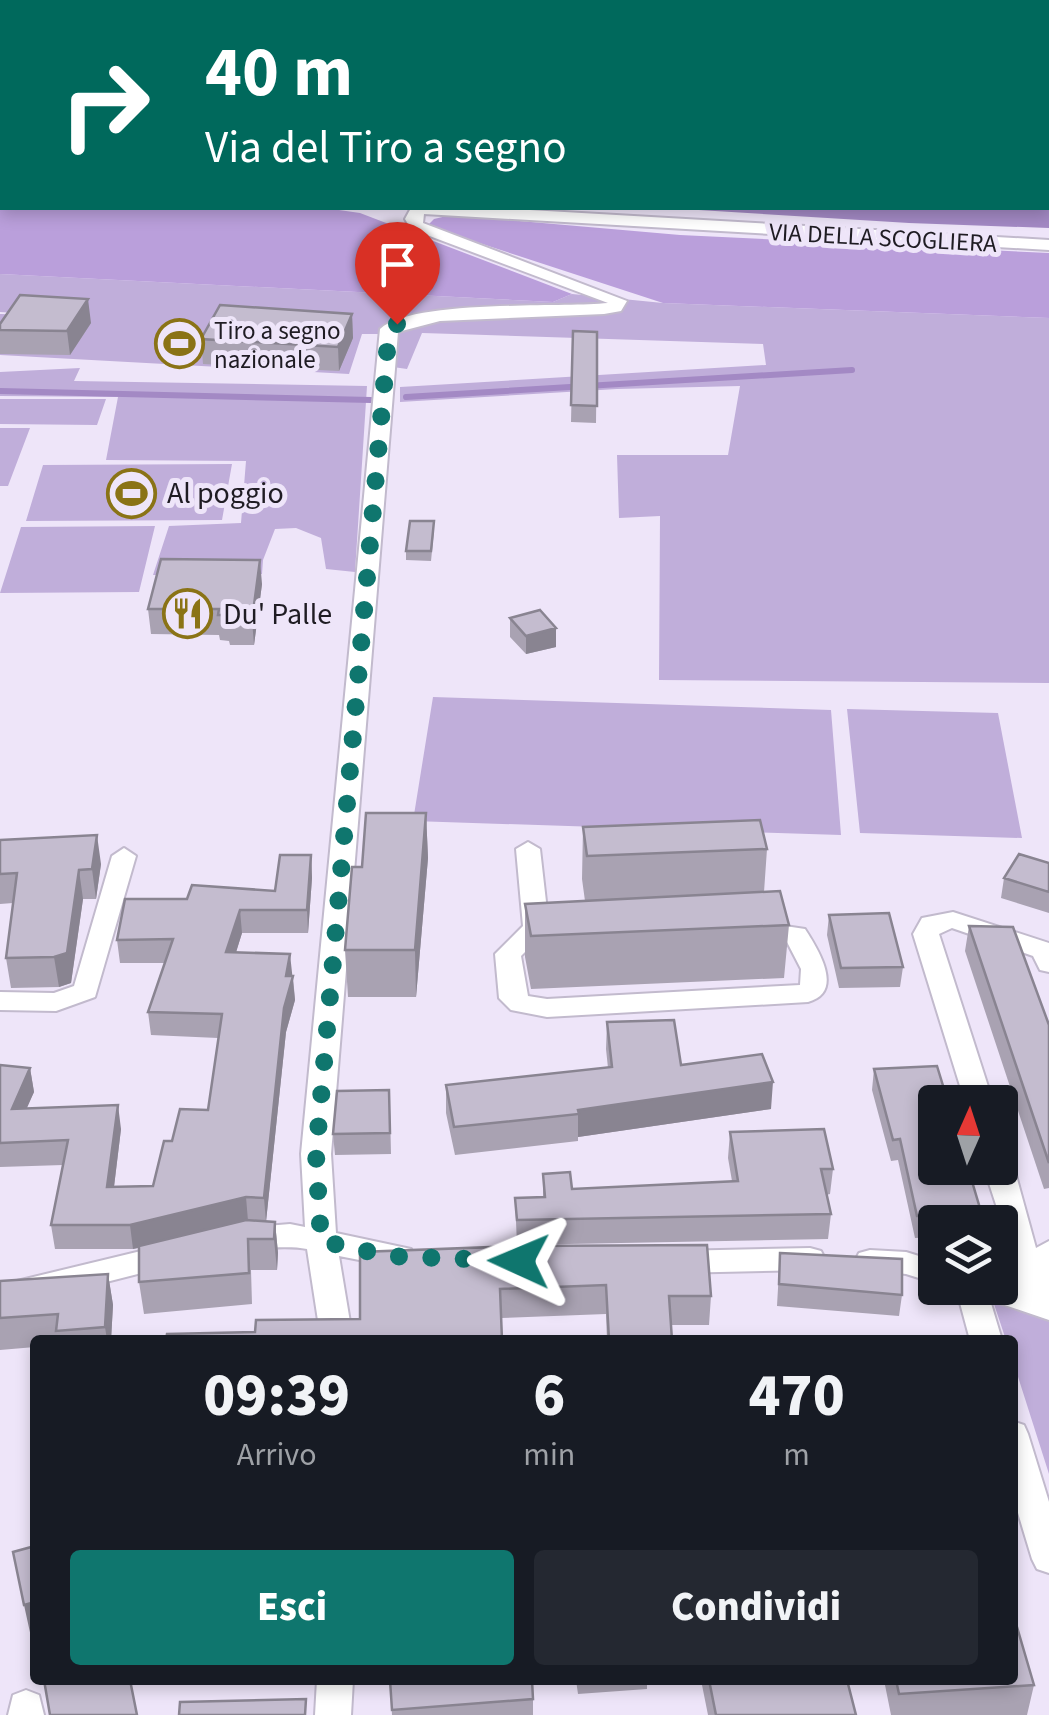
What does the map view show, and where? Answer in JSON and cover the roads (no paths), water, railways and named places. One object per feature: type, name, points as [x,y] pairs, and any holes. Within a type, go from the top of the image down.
[{"type":"street","points":[[336,1335],[321,1241],[316,1154],[389,329],[420,318],[604,310],[615,307],[618,301],[416,226],[413,219],[418,210]]},
{"type":"street","name":"VIA DELLA SCOGLIERA","points":[[473,210],[558,219],[1049,245]]},
{"type":"street","points":[[528,848],[536,928]]},
{"type":"street","points":[[0,1001],[56,1002],[86,990],[124,856]]},
{"type":"street","points":[[974,1085],[926,934],[932,924],[954,920],[1047,957]]},
{"type":"street","points":[[569,936],[552,928],[536,928],[516,944],[508,954],[512,998],[521,1004],[547,1008],[808,993],[814,987],[814,969],[796,934],[739,930]]},
{"type":"street","points":[[1005,1185],[1039,1304]]},
{"type":"street","points":[[0,1298],[249,1236],[290,1235],[372,1254],[425,1259]]},
{"type":"street","points":[[1039,1304],[1049,1252]]},
{"type":"street","points":[[650,1262],[821,1259],[918,1267]]},
{"type":"street","points":[[976,1305],[985,1335]]},
{"type":"street","points":[[1018,1454],[1049,1559]]},
{"type":"street","points":[[333,1715],[334,1685]]},
{"type":"waterway","points":[[406,397],[852,370]]},
{"type":"waterway","points":[[0,391],[371,400]]},
{"type":"place","name":"Tiro a segno nazionale","points":[[179,344]]},
{"type":"place","name":"Al poggio","points":[[132,493]]},
{"type":"place","name":"Du' Palle","points":[[188,614]]}]
